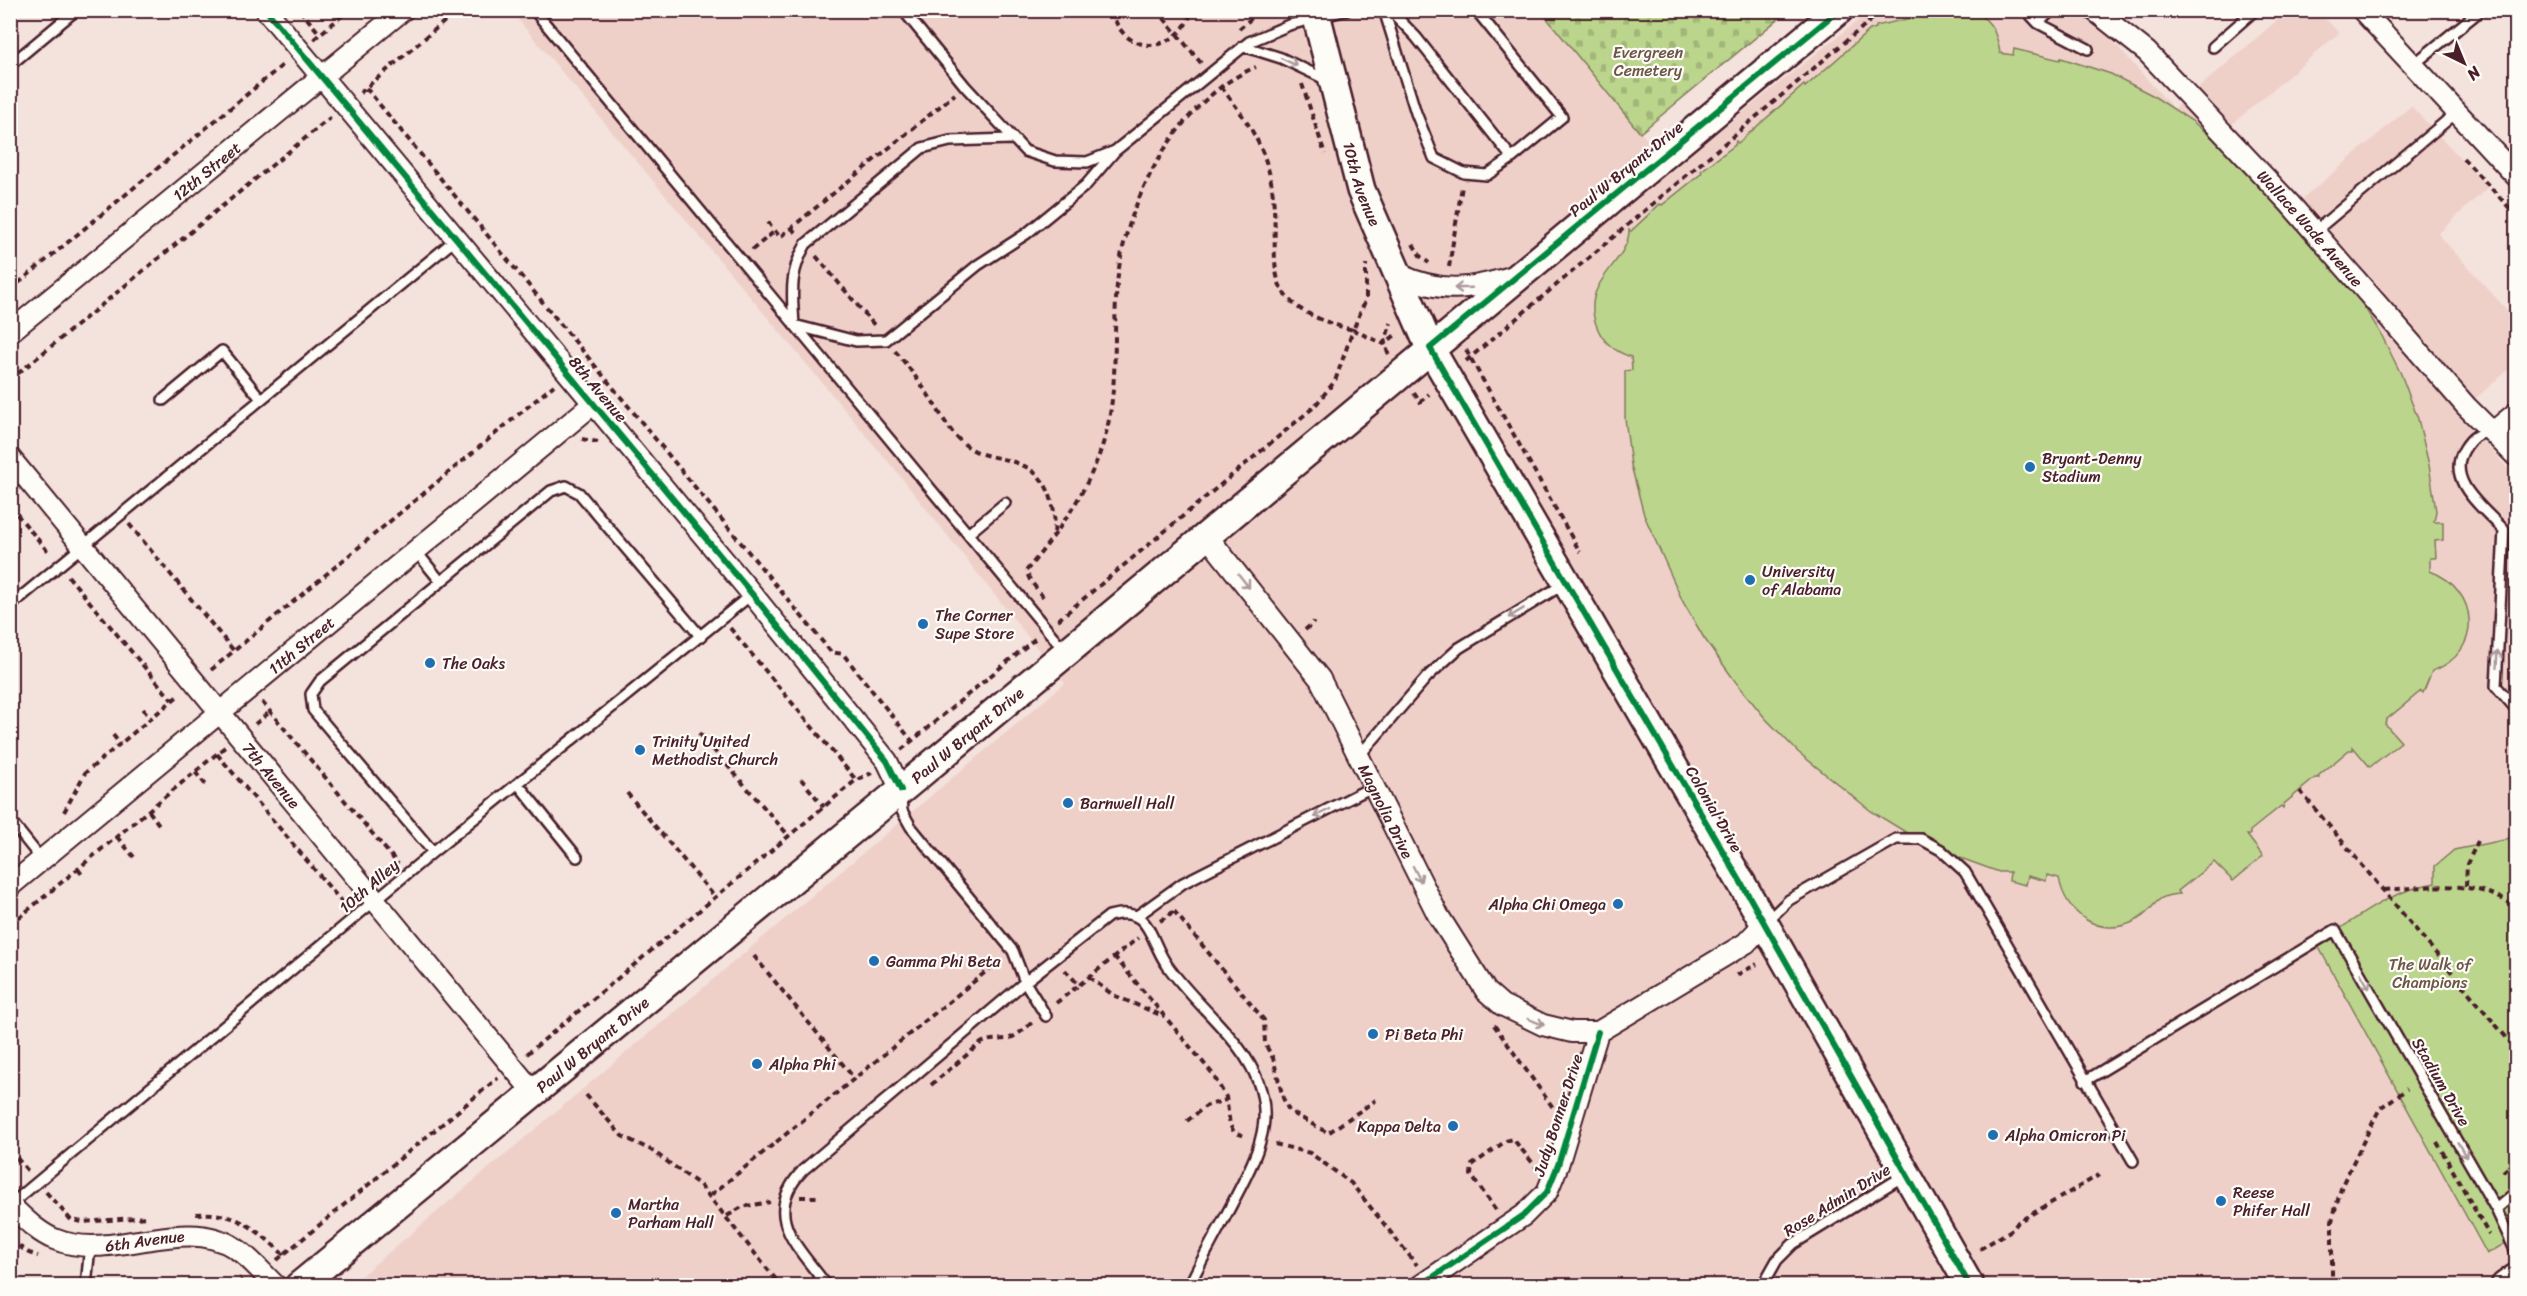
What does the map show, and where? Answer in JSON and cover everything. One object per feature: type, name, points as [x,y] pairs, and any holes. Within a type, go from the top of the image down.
[{"type":"main road","name":"Paul W Bryant Drive","points":[[299,1286],[901,790],[1839,10]]},
{"type":"main road","name":"10th Avenue","points":[[1315,14],[1361,190],[1430,348]]},
{"type":"main road","name":"Colonial Drive","points":[[1430,348],[1764,924],[1970,1286]]},
{"type":"main road","points":[[2505,1286],[2517,1278]]},
{"type":"street","name":"8th Avenue","points":[[266,10],[752,594],[887,761],[901,790]]},
{"type":"street","name":"12th Street","points":[[10,332],[403,10]]},
{"type":"street","name":"Wallace Wade Avenue","points":[[2094,10],[2147,52],[2289,204],[2467,408],[2517,456]]},
{"type":"street","points":[[2362,10],[2517,176]]},
{"type":"street","name":"Paul W Bryant Drive","points":[[1398,274],[1418,283],[1446,289],[1479,288],[1519,274]]},
{"type":"street","name":"11th Street","points":[[10,886],[593,404]]},
{"type":"street","points":[[2493,432],[2517,413]]},
{"type":"street","name":"7th Avenue","points":[[10,458],[534,1093]]},
{"type":"street","name":"Magnolia Drive","points":[[1207,536],[1320,679],[1438,915],[1486,991],[1502,1005],[1543,1025],[1572,1032],[1598,1032]]},
{"type":"street","points":[[1598,1032],[1746,943],[1764,924]]},
{"type":"street","name":"Judy Bonner Drive","points":[[1420,1286],[1524,1215],[1547,1192],[1558,1165],[1598,1032]]},
{"type":"street","name":"6th Avenue","points":[[10,1205],[30,1224],[53,1239],[90,1246],[105,1247],[184,1236],[211,1238],[235,1248],[276,1286]]},
{"type":"lane","points":[[10,65],[76,10]]},
{"type":"lane","points":[[534,10],[1066,652]]},
{"type":"lane","points":[[903,10],[965,86],[1011,139],[1025,151],[1055,161],[1087,162],[1115,151]]},
{"type":"lane","points":[[794,325],[855,341],[886,340],[978,265],[1026,234],[1086,185],[1115,151],[1243,46],[1315,14],[1347,10]]},
{"type":"lane","points":[[1384,10],[1416,113],[1434,158],[1464,173],[1487,175],[1512,158],[1562,117],[1476,10]]},
{"type":"lane","points":[[1390,10],[1416,37],[1512,158]]},
{"type":"lane","points":[[2026,10],[2038,23],[2088,49]]},
{"type":"lane","points":[[2038,23],[2052,10]]},
{"type":"lane","points":[[2213,47],[2255,10]]},
{"type":"lane","points":[[2413,65],[2481,10]]},
{"type":"lane","points":[[1243,46],[1281,58],[1332,83]]},
{"type":"lane","points":[[2313,233],[2457,112]]},
{"type":"lane","points":[[794,325],[792,285],[796,261],[806,244],[922,148],[950,141],[1011,139]]},
{"type":"lane","points":[[10,606],[456,238]]},
{"type":"lane","points":[[163,400],[222,351],[261,399]]},
{"type":"lane","points":[[2493,432],[2479,433],[2469,441],[2460,456],[2457,474],[2465,488],[2504,530],[2496,686],[2517,709]]},
{"type":"lane","points":[[432,852],[313,710],[311,694],[320,681],[551,490],[566,486],[579,493],[701,637]]},
{"type":"lane","points":[[968,534],[1005,503]]},
{"type":"lane","points":[[415,550],[441,582]]},
{"type":"lane","points":[[1359,756],[1427,677],[1459,648],[1567,582]]},
{"type":"lane","name":"10th Alley","points":[[10,1205],[356,918],[432,852],[752,594]]},
{"type":"lane","points":[[518,784],[577,857]]},
{"type":"lane","points":[[1137,916],[1183,883],[1374,786]]},
{"type":"lane","points":[[901,790],[902,810],[911,827],[1013,951],[1026,982],[1045,1014]]},
{"type":"lane","points":[[10,820],[42,860]]},
{"type":"lane","points":[[1764,924],[1789,900],[1878,847],[1896,839],[1920,839],[1941,850],[1965,872],[2133,1161]]},
{"type":"lane","points":[[827,1286],[790,1236],[784,1222],[784,1200],[789,1184],[1026,982],[1109,916],[1126,913],[1137,916],[1150,929],[1167,964],[1239,1048],[1254,1070],[1260,1084],[1264,1112],[1261,1146],[1189,1286]]},
{"type":"lane","name":"Stadium Drive","points":[[2085,1081],[2335,930],[2496,1209],[2517,1252]]},
{"type":"lane","name":"Rose Admin Drive","points":[[1763,1285],[1777,1260],[1793,1244],[1906,1174]]},
{"type":"lane","points":[[2496,1209],[2517,1192]]},
{"type":"lane","points":[[86,1286],[90,1246]]},
{"type":"path","points":[[300,10],[320,34]]},
{"type":"path","points":[[10,380],[458,10]]},
{"type":"path","points":[[1112,10],[1120,31],[1142,44],[1155,45],[1178,35],[1187,25],[1192,10]]},
{"type":"path","points":[[1157,10],[1222,88],[1253,130],[1262,148],[1272,186],[1275,277],[1285,294],[1318,320],[1353,330],[1384,344],[1418,321]]},
{"type":"path","points":[[1470,357],[1882,10]]},
{"type":"path","points":[[10,290],[349,11]]},
{"type":"path","points":[[1190,68],[1199,61]]},
{"type":"path","points":[[1048,603],[1030,580],[1026,571],[1074,506],[1106,432],[1114,383],[1119,274],[1136,208],[1156,164],[1176,130],[1197,107],[1242,73],[1258,66]]},
{"type":"path","points":[[1295,80],[1304,90]]},
{"type":"path","points":[[768,222],[780,237],[965,86]]},
{"type":"path","points":[[366,88],[831,652],[843,654],[912,741]]},
{"type":"path","points":[[2463,158],[2517,215]]},
{"type":"path","points":[[1408,237],[1421,256],[1439,270],[1448,271],[1464,173]]},
{"type":"path","points":[[792,228],[886,340],[963,444],[989,458],[1013,461],[1028,468],[1042,479],[1051,494],[1056,515],[1054,536]]},
{"type":"path","points":[[261,1272],[856,780],[871,774],[912,741],[1314,407],[1335,381],[1366,299],[1366,264]]},
{"type":"path","points":[[58,817],[66,811],[85,773],[568,373]]},
{"type":"path","points":[[573,438],[598,442],[605,450]]},
{"type":"path","points":[[10,506],[172,700]]},
{"type":"path","points":[[121,514],[234,651]]},
{"type":"path","points":[[1054,611],[1060,618]]},
{"type":"path","points":[[723,619],[856,780]]},
{"type":"path","points":[[263,702],[266,691]]},
{"type":"path","points":[[143,710],[150,718]]},
{"type":"path","points":[[270,711],[406,874]]},
{"type":"path","points":[[699,733],[789,836]]},
{"type":"path","points":[[113,735],[120,744]]},
{"type":"path","points":[[10,926],[239,736]]},
{"type":"path","points":[[217,754],[356,918]]},
{"type":"path","points":[[195,772],[206,785]]},
{"type":"path","points":[[801,779],[824,807]]},
{"type":"path","points":[[2300,790],[2517,1049]]},
{"type":"path","points":[[627,794],[715,897]]},
{"type":"path","points":[[149,811],[160,826]]},
{"type":"path","points":[[117,837],[134,857]]},
{"type":"path","points":[[2466,886],[2467,864],[2478,841]]},
{"type":"path","points":[[78,869],[83,876]]},
{"type":"path","points":[[2384,890],[2466,886],[2491,894],[2517,907]]},
{"type":"path","points":[[925,1089],[981,1043],[1016,1036],[1180,907]]},
{"type":"path","points":[[1174,911],[1264,1020],[1265,1044],[1273,1058],[1283,1098],[1289,1111],[1328,1133],[1376,1100]]},
{"type":"path","points":[[754,956],[854,1078]]},
{"type":"path","points":[[711,1195],[993,966]]},
{"type":"path","points":[[1065,970],[1079,985]]},
{"type":"path","points":[[1089,977],[1113,995],[1164,1016]]},
{"type":"path","points":[[1491,1019],[1513,1055],[1558,1114]]},
{"type":"path","points":[[2332,1286],[2332,1221],[2342,1185],[2380,1108],[2407,1089]]},
{"type":"path","points":[[586,1095],[622,1136],[651,1150],[688,1175],[711,1195],[781,1286]]},
{"type":"path","points":[[1187,1121],[1206,1106],[1226,1100]]},
{"type":"path","points":[[1498,1213],[1471,1175],[1473,1165],[1506,1141],[1513,1139],[1538,1170]]},
{"type":"path","points":[[10,1150],[71,1220],[83,1222],[152,1217]]},
{"type":"path","points":[[2504,1172],[2517,1161]]},
{"type":"path","points":[[1980,1249],[2013,1229],[2018,1222],[2066,1194],[2081,1188],[2099,1175]]},
{"type":"path","points":[[797,1197],[806,1189]]},
{"type":"path","points":[[727,1216],[742,1207],[797,1197],[819,1197]]},
{"type":"path","points":[[185,1214],[219,1212],[246,1224],[284,1255]]},
{"type":"shaded area","name":"University of Alabama","points":[[511,11],[1541,11],[1671,169],[1870,11],[2077,11],[2109,37],[2174,109],[2288,11],[2318,11],[2339,33],[2208,145],[2278,220],[2411,106],[2488,187],[2438,234],[2516,320],[2516,363],[2458,414],[2516,477],[2516,1285],[349,1286],[1065,683],[896,471]]},
{"type":"green space","name":"Evergreen Cemetery","points":[[1541,11],[1788,11],[1640,133]]},
{"type":"green space","name":"Bryant-Denny Stadium","points":[[1925,11],[1964,11],[1983,18],[1991,25],[2000,53],[2013,55],[2014,49],[2060,60],[2061,58],[2111,74],[2152,95],[2192,121],[2261,178],[2355,292],[2380,332],[2401,374],[2418,419],[2429,465],[2436,511],[2434,522],[2443,522],[2443,540],[2435,541],[2436,558],[2430,558],[2430,571],[2447,580],[2459,592],[2466,606],[2469,621],[2467,636],[2461,650],[2449,662],[2432,671],[2423,693],[2421,691],[2386,720],[2385,724],[2401,742],[2370,767],[2353,747],[2353,750],[2349,750],[2318,776],[2319,778],[2315,778],[2284,804],[2283,808],[2281,806],[2250,831],[2250,835],[2247,835],[2263,856],[2233,881],[2214,862],[2178,891],[2180,894],[2164,897],[2142,917],[2122,926],[2097,925],[2086,920],[2068,902],[2059,878],[2047,875],[2046,881],[2028,876],[2026,885],[2009,881],[2010,872],[1999,872],[1955,856],[1912,836],[1871,811],[1798,752],[1765,718],[1704,638],[1683,602],[1644,515],[1631,465],[1625,418],[1625,371],[1632,370],[1631,357],[1615,350],[1606,342],[1597,327],[1593,311],[1594,297],[1599,285],[1627,242],[1629,230],[1631,231],[1660,204],[1662,205],[1702,173],[1701,171],[1735,145],[1736,141],[1738,143],[1870,30],[1876,26],[1915,17]]},
{"type":"green space","name":"The Walk of Champions","points":[[2516,835],[2516,1237],[2487,1254],[2317,944],[2387,899],[2402,892],[2435,883],[2435,866],[2454,850],[2504,840]]},
{"type":"cycle path","points":[[266,10],[752,594],[887,761],[901,790]]},
{"type":"cycle path","points":[[1839,10],[1430,348],[1746,891],[1970,1286]]},
{"type":"cycle path","points":[[1420,1286],[1524,1215],[1547,1192],[1558,1165],[1598,1032]]},
{"type":"place","name":"Bryant-Denny Stadium","points":[[2030,467]]},
{"type":"place","name":"University of Alabama","points":[[1750,580]]},
{"type":"place","name":"The Corner Supe Store","points":[[923,624]]},
{"type":"place","name":"The Oaks","points":[[430,663]]},
{"type":"place","name":"Trinity United Methodist Church","points":[[640,750]]},
{"type":"place","name":"Barnwell Hall","points":[[1068,803]]},
{"type":"place","name":"Alpha Chi Omega","points":[[1618,904]]},
{"type":"place","name":"Gamma Phi Beta","points":[[874,961]]},
{"type":"place","name":"Pi Beta Phi","points":[[1373,1034]]},
{"type":"place","name":"Alpha Phi","points":[[757,1064]]},
{"type":"place","name":"Kappa Delta","points":[[1453,1126]]},
{"type":"place","name":"Alpha Omicron Pi","points":[[1993,1135]]},
{"type":"place","name":"Reese Phifer Hall","points":[[2221,1201]]},
{"type":"place","name":"Martha Parham Hall","points":[[616,1213]]}]
